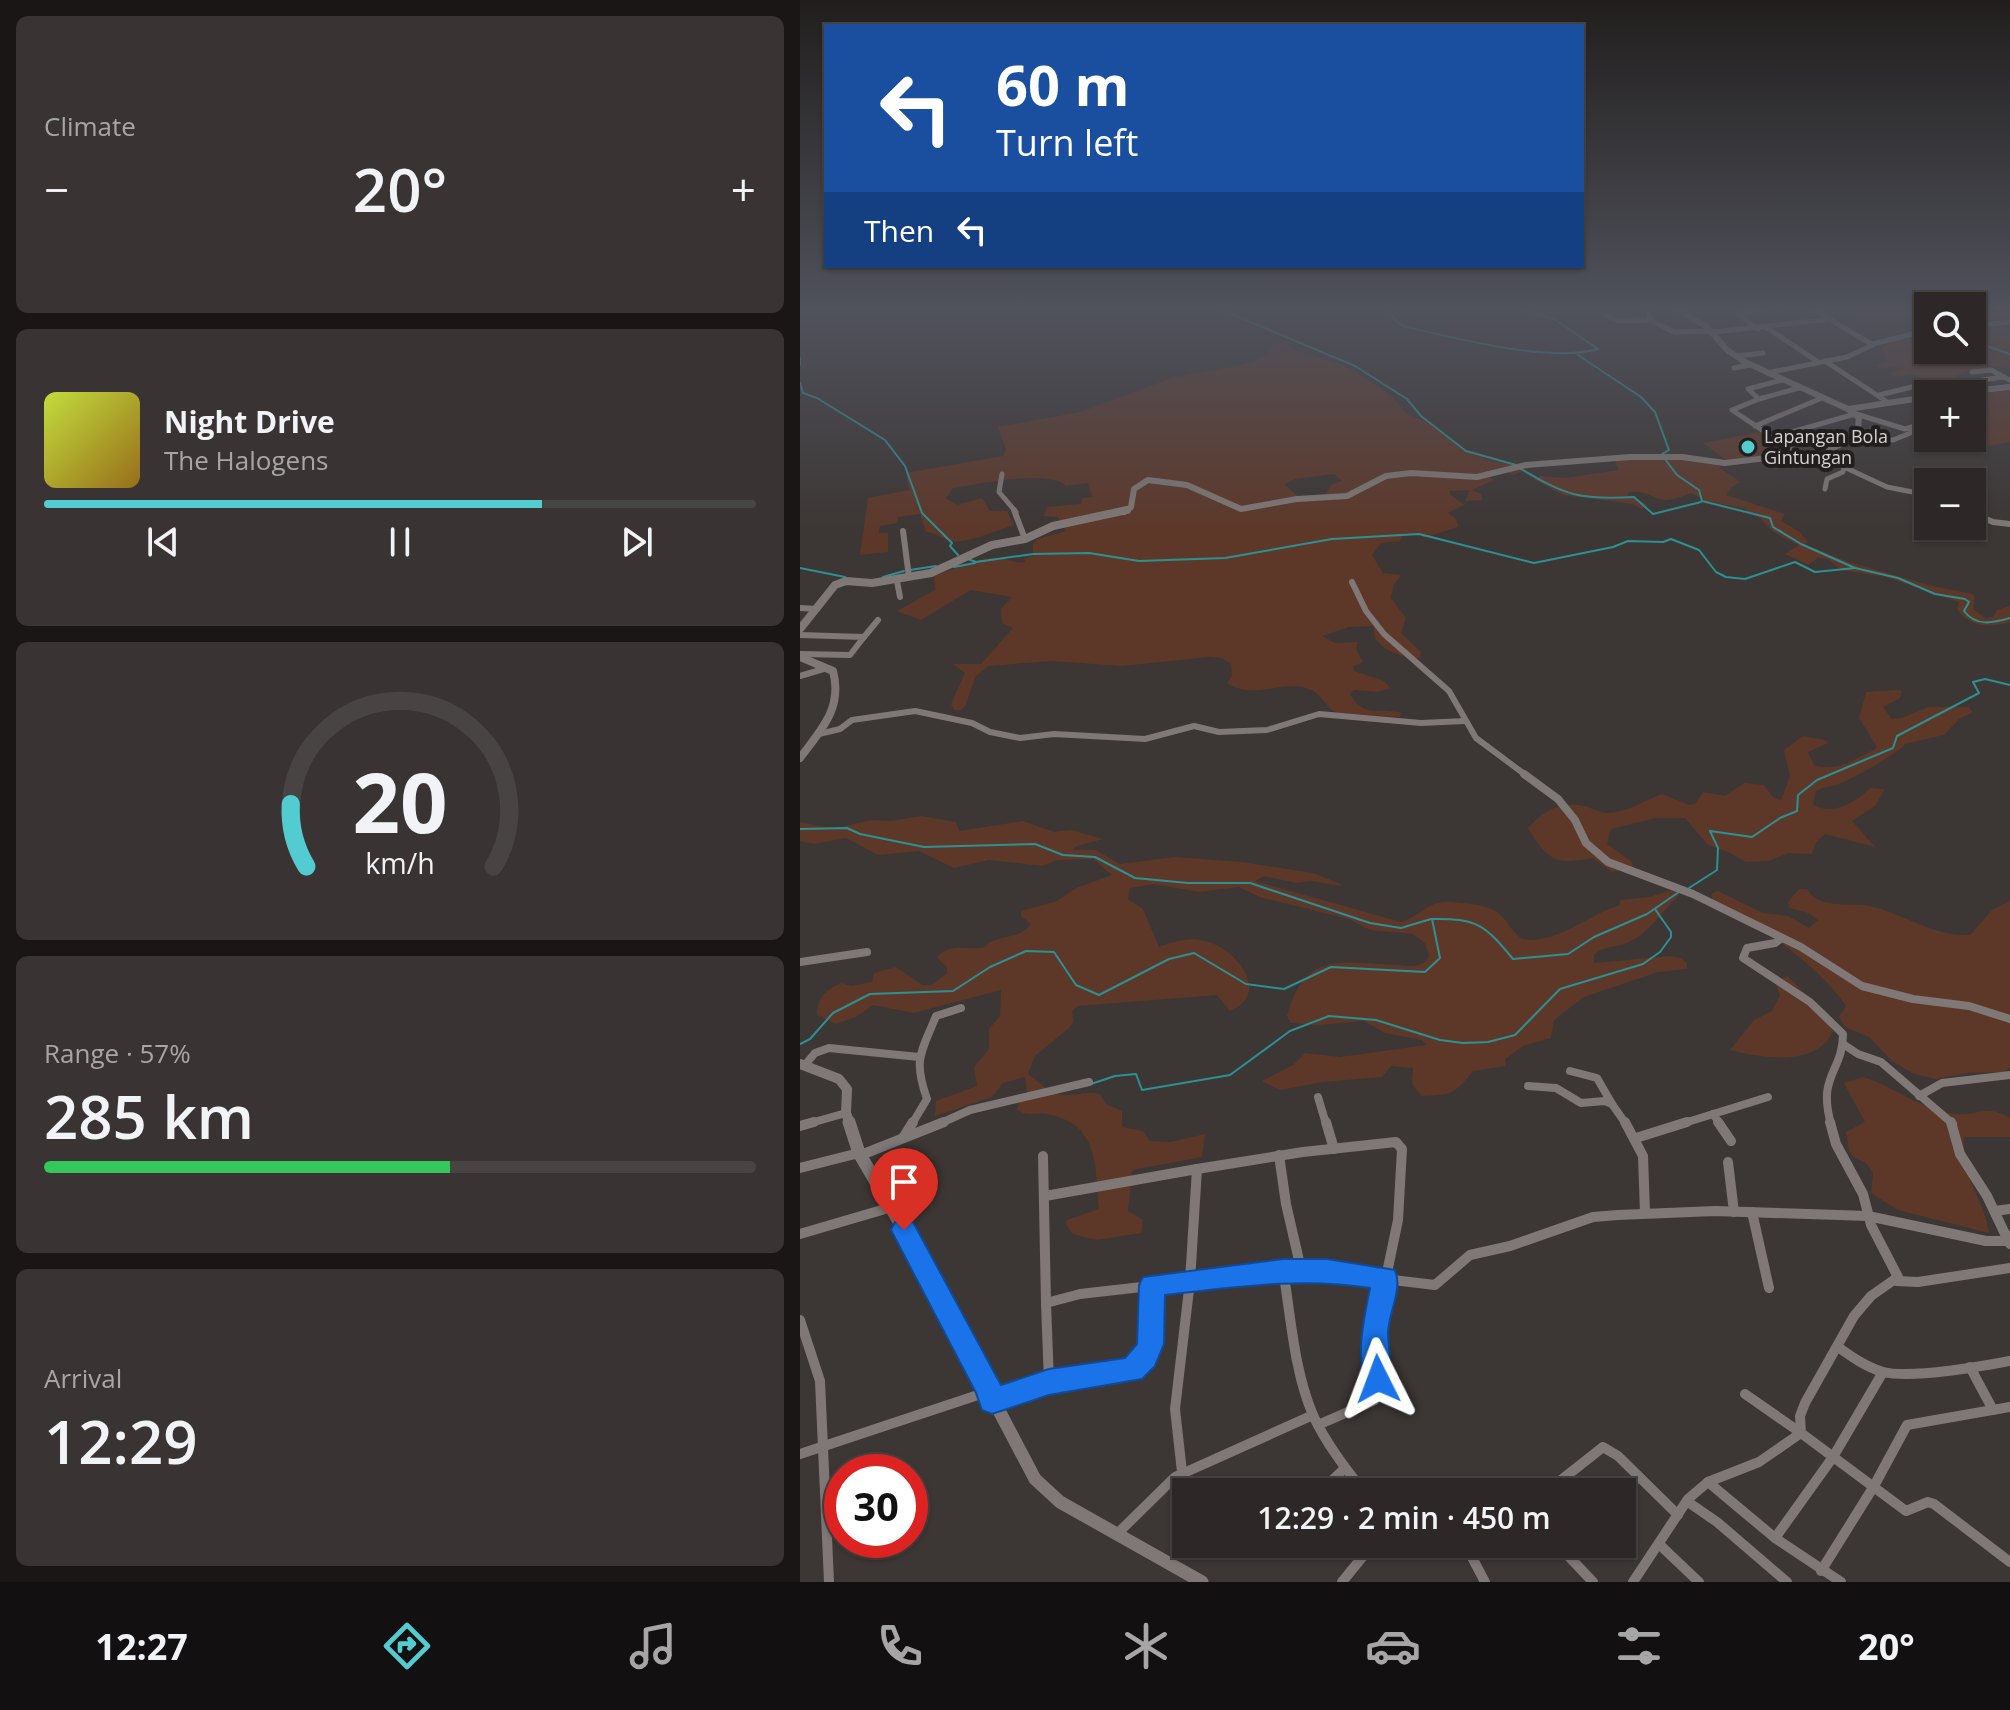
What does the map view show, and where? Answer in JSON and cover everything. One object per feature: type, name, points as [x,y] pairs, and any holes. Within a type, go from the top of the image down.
[{"type":"street","points":[[1749,393],[1747,390],[1752,387],[1766,384]]},
{"type":"street","points":[[1790,384],[1852,412],[1913,432]]},
{"type":"street","points":[[1861,384],[1889,403]]},
{"type":"street","points":[[1879,395],[1914,386]]},
{"type":"street","points":[[1986,390],[2010,387]]},
{"type":"street","points":[[1798,454],[1732,410],[1799,388]]},
{"type":"street","points":[[1738,390],[1759,399]]},
{"type":"street","points":[[1755,426],[1822,398]]},
{"type":"street","points":[[1774,437],[1852,412],[1914,399]]},
{"type":"street","points":[[800,629],[835,585],[846,581],[897,581],[907,573],[949,566],[963,556],[992,545],[1025,539],[1053,526],[1122,513],[1131,507],[1134,489],[1148,480],[1187,485],[1241,509],[1297,499],[1347,496],[1386,476],[1411,473],[1477,477],[1512,467],[1658,457],[1725,463],[1832,450],[1852,439],[1860,428],[1852,412]]},
{"type":"street","points":[[1905,429],[1914,426]]},
{"type":"street","points":[[1852,439],[1893,440],[1913,432]]},
{"type":"street","points":[[1807,453],[1836,462],[1887,487],[1914,492]]},
{"type":"street","points":[[1825,489],[1827,479],[1843,472],[1844,467]]},
{"type":"street","points":[[1002,474],[999,492],[1017,513],[1025,539]]},
{"type":"street","points":[[1986,519],[2010,524]]},
{"type":"street","points":[[903,531],[907,573]]},
{"type":"street","points":[[897,581],[900,597]]},
{"type":"street","points":[[1352,582],[1375,624],[1449,691],[1465,721],[1485,747],[1558,799],[1575,820],[1586,843],[1608,862],[1693,894],[1782,938],[1862,986],[1913,999],[1969,1006],[2010,1019]]},
{"type":"street","points":[[800,608],[817,609]]},
{"type":"street","points":[[802,656],[850,655],[878,620]]},
{"type":"street","points":[[800,635],[864,637]]},
{"type":"street","points":[[802,656],[829,668],[836,678],[834,713],[819,734]]},
{"type":"street","points":[[800,676],[829,668]]},
{"type":"street","points":[[800,758],[805,743],[819,734],[840,729],[852,720],[915,711],[972,723],[990,732],[1020,738],[1054,734],[1145,739],[1194,726],[1219,732],[1267,730],[1319,714],[1421,723],[1465,721]]},
{"type":"street","points":[[1782,938],[1775,943],[1747,948],[1743,958],[1797,992],[1834,1021],[1843,1034],[1843,1044],[1827,1080],[1826,1107],[1836,1144],[1863,1194],[1868,1216],[1895,1270],[1896,1281]]},
{"type":"street","points":[[801,965],[867,952]]},
{"type":"street","points":[[902,1140],[927,1099],[918,1073],[919,1057],[936,1016],[961,1008]]},
{"type":"street","points":[[1046,1303],[1080,1294],[1301,1269],[1435,1285],[1470,1255],[1510,1246],[1593,1217],[1645,1213],[1752,1212],[1868,1216],[1986,1241],[2009,1239],[1960,1154],[1954,1126],[1948,1117],[1881,1062],[1858,1054],[1843,1044]]},
{"type":"street","points":[[802,1065],[815,1053],[829,1048],[919,1057]]},
{"type":"street","points":[[802,1065],[839,1079],[847,1089],[846,1113],[860,1154],[892,1207],[1035,1479],[1060,1502],[1202,1582]]},
{"type":"street","points":[[1570,1071],[1597,1078],[1636,1138],[1644,1163],[1645,1213]]},
{"type":"street","points":[[1919,1096],[1942,1083],[2010,1075]]},
{"type":"street","points":[[800,1168],[902,1140],[970,1110],[1089,1082]]},
{"type":"street","points":[[1528,1086],[1556,1088],[1581,1103],[1605,1101],[1612,1104]]},
{"type":"street","points":[[1318,1097],[1334,1149]]},
{"type":"street","points":[[1636,1138],[1768,1097]]},
{"type":"street","points":[[800,1126],[846,1113]]},
{"type":"street","points":[[1713,1114],[1731,1141]]},
{"type":"street","points":[[1045,1196],[1279,1155],[1393,1142],[1400,1145],[1398,1220],[1375,1330],[1375,1400],[1182,1472],[1154,1494],[1117,1534]]},
{"type":"street","points":[[1279,1155],[1286,1204],[1301,1269]]},
{"type":"street","points":[[1043,1156],[1049,1382]]},
{"type":"street","points":[[1728,1162],[1734,1212]]},
{"type":"street","points":[[1182,1472],[1175,1409],[1190,1281],[1197,1169]]},
{"type":"street","points":[[800,1234],[892,1207]]},
{"type":"street","points":[[1995,1211],[2010,1209]]},
{"type":"street","points":[[1752,1212],[1769,1288]]},
{"type":"street","points":[[1801,1433],[1800,1416],[1805,1403],[1871,1296],[1896,1281],[1911,1284],[1955,1274],[2010,1268]]},
{"type":"street","points":[[1283,1270],[1301,1372],[1316,1420],[1353,1478]]},
{"type":"street","points":[[800,1454],[991,1396],[1049,1382],[1126,1372],[1139,1365],[1150,1344],[1153,1285]]},
{"type":"street","points":[[800,1320],[820,1381],[829,1582]]},
{"type":"street","points":[[1838,1347],[1851,1357],[1883,1372],[1910,1376],[2010,1361]]},
{"type":"street","points":[[1970,1367],[1993,1410]]},
{"type":"street","points":[[1775,1538],[1833,1457],[1883,1372]]},
{"type":"street","points":[[1745,1394],[1906,1511],[1928,1502],[1934,1504],[2010,1562]]},
{"type":"street","points":[[1821,1571],[1874,1486],[1907,1425],[2010,1407]]},
{"type":"street","points":[[1633,1582],[1648,1566],[1697,1488],[1759,1462],[1801,1433]]},
{"type":"street","points":[[1564,1478],[1603,1447],[1618,1456],[1678,1515]]},
{"type":"street","points":[[1335,1478],[1345,1468]]},
{"type":"street","points":[[1708,1482],[1775,1538],[1841,1582]]},
{"type":"street","points":[[1688,1502],[1717,1522],[1787,1582]]},
{"type":"street","points":[[1659,1544],[1699,1582]]},
{"type":"street","points":[[1342,1582],[1362,1558]]},
{"type":"street","points":[[1472,1558],[1485,1582]]},
{"type":"street","points":[[1571,1558],[1593,1582]]},
{"type":"shaded area","points":[[1156,384],[1374,384],[1390,394],[1407,414],[1427,422],[1466,451],[1491,461],[1531,467],[1514,475],[1500,470],[1488,475],[1494,480],[1472,490],[1481,494],[1483,500],[1465,501],[1470,490],[1450,491],[1464,505],[1448,513],[1456,519],[1458,527],[1424,538],[1418,533],[1404,534],[1400,541],[1381,543],[1372,555],[1383,573],[1401,575],[1394,585],[1391,598],[1406,618],[1401,633],[1421,652],[1420,658],[1401,655],[1384,647],[1375,639],[1373,626],[1349,627],[1322,636],[1335,643],[1358,642],[1356,649],[1363,662],[1353,667],[1354,671],[1384,681],[1390,688],[1378,692],[1354,690],[1350,694],[1367,710],[1393,711],[1401,713],[1400,717],[1338,713],[1313,691],[1299,687],[1237,688],[1227,683],[1232,676],[1231,664],[1222,658],[1209,657],[1122,666],[1052,661],[988,666],[976,676],[965,706],[954,710],[951,704],[965,673],[953,664],[981,664],[1013,628],[1002,623],[1001,609],[1012,597],[971,590],[921,620],[897,611],[935,590],[934,576],[982,559],[1025,562],[1024,558],[1033,556],[1033,544],[1038,539],[1066,531],[1058,517],[1044,516],[1047,507],[1081,504],[1082,498],[1092,497],[1088,483],[1066,486],[1058,481],[1030,478],[953,488],[946,498],[957,505],[982,498],[990,511],[1007,511],[1014,525],[973,539],[950,541],[926,532],[920,514],[898,517],[897,523],[880,526],[879,533],[888,533],[888,552],[860,555],[868,498],[909,490],[906,473],[1003,456],[1006,449],[998,427],[1080,412]],"holes":[[[1334,474],[1342,481],[1332,484],[1325,495],[1300,498],[1284,484],[1295,479]]]},
{"type":"shaded area","points":[[2010,390],[2010,442],[1986,446],[1987,393]]},
{"type":"shaded area","points":[[1761,432],[1793,452],[1728,460],[1719,468],[1741,482],[1726,495],[1785,514],[1781,521],[1800,532],[1808,542],[1805,544],[1846,561],[1972,594],[1975,597],[1973,609],[1985,618],[1993,617],[1997,610],[2010,606],[2010,622],[1988,626],[1974,623],[1957,609],[1959,602],[1886,577],[1841,570],[1828,559],[1818,558],[1808,565],[1785,554],[1799,545],[1775,533],[1747,509],[1707,501],[1691,493],[1662,500],[1629,492],[1627,495],[1645,503],[1647,507],[1641,509],[1633,504],[1563,495],[1534,479],[1619,470],[1613,458],[1685,456],[1726,460],[1703,443]]},
{"type":"shaded area","points":[[1902,691],[1900,698],[1883,707],[1892,719],[1928,707],[1969,707],[1973,712],[1959,719],[1944,735],[1905,744],[1855,776],[1816,791],[1813,804],[1827,809],[1851,803],[1870,788],[1885,789],[1875,806],[1852,821],[1875,847],[1825,834],[1816,842],[1812,854],[1788,853],[1769,861],[1746,862],[1708,845],[1685,818],[1656,818],[1611,829],[1607,844],[1632,862],[1633,868],[1612,872],[1593,858],[1562,861],[1554,858],[1542,848],[1528,828],[1546,812],[1559,806],[1575,805],[1605,813],[1616,812],[1662,794],[1689,805],[1695,804],[1703,792],[1725,796],[1744,783],[1764,785],[1773,797],[1781,800],[1790,776],[1784,750],[1803,736],[1825,740],[1828,743],[1808,752],[1814,765],[1830,767],[1845,764],[1874,750],[1877,747],[1859,718],[1866,692]]},
{"type":"shaded area","points":[[921,816],[956,822],[959,831],[1023,821],[1054,832],[1071,830],[1103,839],[1072,850],[1096,850],[1120,864],[1175,857],[1242,862],[1313,873],[1341,884],[1296,883],[1264,876],[1255,881],[1401,922],[1439,903],[1477,905],[1494,910],[1519,936],[1529,940],[1553,936],[1620,905],[1620,900],[1649,897],[1672,890],[1680,895],[1650,926],[1629,942],[1598,952],[1594,955],[1594,963],[1670,956],[1681,958],[1687,963],[1687,969],[1658,972],[1584,997],[1554,1020],[1551,1038],[1523,1046],[1505,1059],[1506,1066],[1473,1071],[1461,1085],[1446,1094],[1421,1096],[1412,1083],[1413,1068],[1391,1066],[1382,1077],[1323,1082],[1280,1090],[1262,1081],[1293,1065],[1305,1053],[1340,1057],[1426,1045],[1422,1040],[1385,1033],[1364,1021],[1318,1025],[1291,1023],[1287,1016],[1303,980],[1314,971],[1341,963],[1419,965],[1427,961],[1429,955],[1425,943],[1413,934],[1370,930],[1349,919],[1260,897],[1239,887],[1199,892],[1154,884],[1130,888],[1128,899],[1143,909],[1159,947],[1190,939],[1209,942],[1239,963],[1249,984],[1242,1004],[1230,1011],[1217,995],[1078,1006],[1072,1011],[1073,1022],[1069,1028],[1035,1056],[1028,1074],[1041,1084],[1063,1095],[1100,1094],[1106,1104],[1122,1111],[1122,1127],[1143,1131],[1150,1141],[1170,1142],[1205,1134],[1202,1157],[1132,1170],[1128,1211],[1143,1220],[1141,1233],[1096,1240],[1073,1234],[1066,1224],[1067,1220],[1099,1209],[1095,1163],[1086,1137],[1064,1119],[1017,1110],[1021,1096],[1027,1093],[1025,1077],[1003,1083],[992,1097],[935,1116],[936,1101],[977,1086],[974,1067],[989,1049],[989,1029],[1000,1016],[1001,990],[914,1013],[873,1005],[856,1017],[836,1024],[817,1015],[823,995],[831,989],[841,983],[851,986],[872,982],[874,973],[896,967],[923,985],[932,985],[947,973],[947,967],[937,958],[946,950],[982,948],[1017,934],[1031,924],[1021,916],[1021,911],[1057,901],[1076,888],[1112,875],[1093,859],[1058,860],[1042,866],[989,860],[954,868],[919,851],[878,855],[846,838],[814,844],[800,841],[800,822],[834,829],[870,820],[891,821]]},
{"type":"shaded area","points":[[1799,889],[1807,889],[1812,896],[1827,903],[1870,906],[1957,935],[1970,935],[1992,910],[2010,901],[2010,1068],[2003,1072],[1968,1073],[1936,1079],[1914,1074],[1892,1061],[1869,1037],[1845,1027],[1839,1017],[1846,1006],[1810,966],[1776,939],[1721,910],[1711,894],[1718,891],[1763,913],[1788,916],[1809,928],[1818,920],[1808,913],[1790,908],[1788,902]]},
{"type":"shaded area","points":[[1787,976],[1808,996],[1833,1031],[1825,1043],[1815,1051],[1787,1057],[1757,1056],[1730,1050],[1754,1020],[1772,1011],[1780,995],[1775,983]]},
{"type":"shaded area","points":[[1863,1077],[1944,1112],[1994,1111],[2010,1118],[2010,1137],[1964,1137],[1966,1166],[1989,1233],[1898,1210],[1871,1193],[1873,1173],[1866,1163],[1849,1151],[1846,1132],[1865,1122],[1844,1083]]},
{"type":"waterway","points":[[800,384],[803,393],[817,398],[885,440],[905,466],[922,513],[952,543],[950,546],[958,555]]},
{"type":"waterway","points":[[1383,384],[1407,399],[1421,416],[1466,451],[1516,465]]},
{"type":"waterway","points":[[1621,384],[1641,397],[1655,412],[1669,450],[1662,454]]},
{"type":"waterway","points":[[1665,459],[1677,475],[1699,490],[1702,501],[1770,518],[1773,527],[1801,544],[1855,568]]},
{"type":"waterway","points":[[1521,469],[1574,494],[1600,498],[1634,497],[1653,514],[1701,502]]},
{"type":"waterway","points":[[968,559],[976,562],[1033,554],[1089,553],[1139,561],[1225,558],[1332,539],[1419,534],[1534,563],[1613,547],[1628,541],[1663,542],[1671,539],[1699,550],[1716,572],[1726,577],[1745,579],[1795,562],[1815,572],[1855,568]]},
{"type":"waterway","points":[[954,567],[975,563]]},
{"type":"waterway","points":[[910,570],[936,566]]},
{"type":"waterway","points":[[800,568],[845,577]]},
{"type":"waterway","points":[[1855,568],[1898,578],[1935,594],[1965,599],[1969,602],[1964,611],[1979,622],[2010,618]]},
{"type":"waterway","points":[[883,577],[904,571]]},
{"type":"waterway","points":[[1689,888],[1717,870],[1718,848],[1710,831],[1752,837],[1780,818],[1797,811],[1798,795],[1817,780],[1893,748],[1897,736],[1979,693],[1973,682],[1985,679],[2010,685]]},
{"type":"waterway","points":[[800,829],[847,828],[860,834],[924,847],[1035,844],[1063,855],[1095,857],[1135,878],[1188,883],[1250,883],[1370,923],[1401,928],[1431,919]]},
{"type":"waterway","points":[[800,1044],[810,1039],[833,1013],[870,994],[953,991],[990,967],[1026,951],[1054,952],[1076,985],[1099,995],[1169,959],[1194,953],[1246,984],[1284,989],[1331,967],[1425,972],[1440,958],[1432,919],[1460,920],[1479,926],[1495,938],[1513,959],[1568,954],[1594,937],[1647,914],[1679,892]]},
{"type":"waterway","points":[[1091,1084],[1115,1076],[1136,1074],[1142,1090],[1230,1075],[1290,1031],[1329,1016],[1376,1020],[1440,1040],[1463,1043],[1488,1042],[1515,1035],[1560,989],[1643,964],[1660,952],[1671,937],[1671,932],[1655,909]]},
{"type":"place","name":"Lapangan Bola Gintungan","points":[[1748,447]]},
{"type":"route","points":[[904,1230],[990,1391],[992,1401],[1049,1382],[1133,1370],[1145,1357],[1150,1344],[1153,1285],[1283,1270],[1327,1270],[1385,1278],[1375,1330],[1378,1379]]}]
